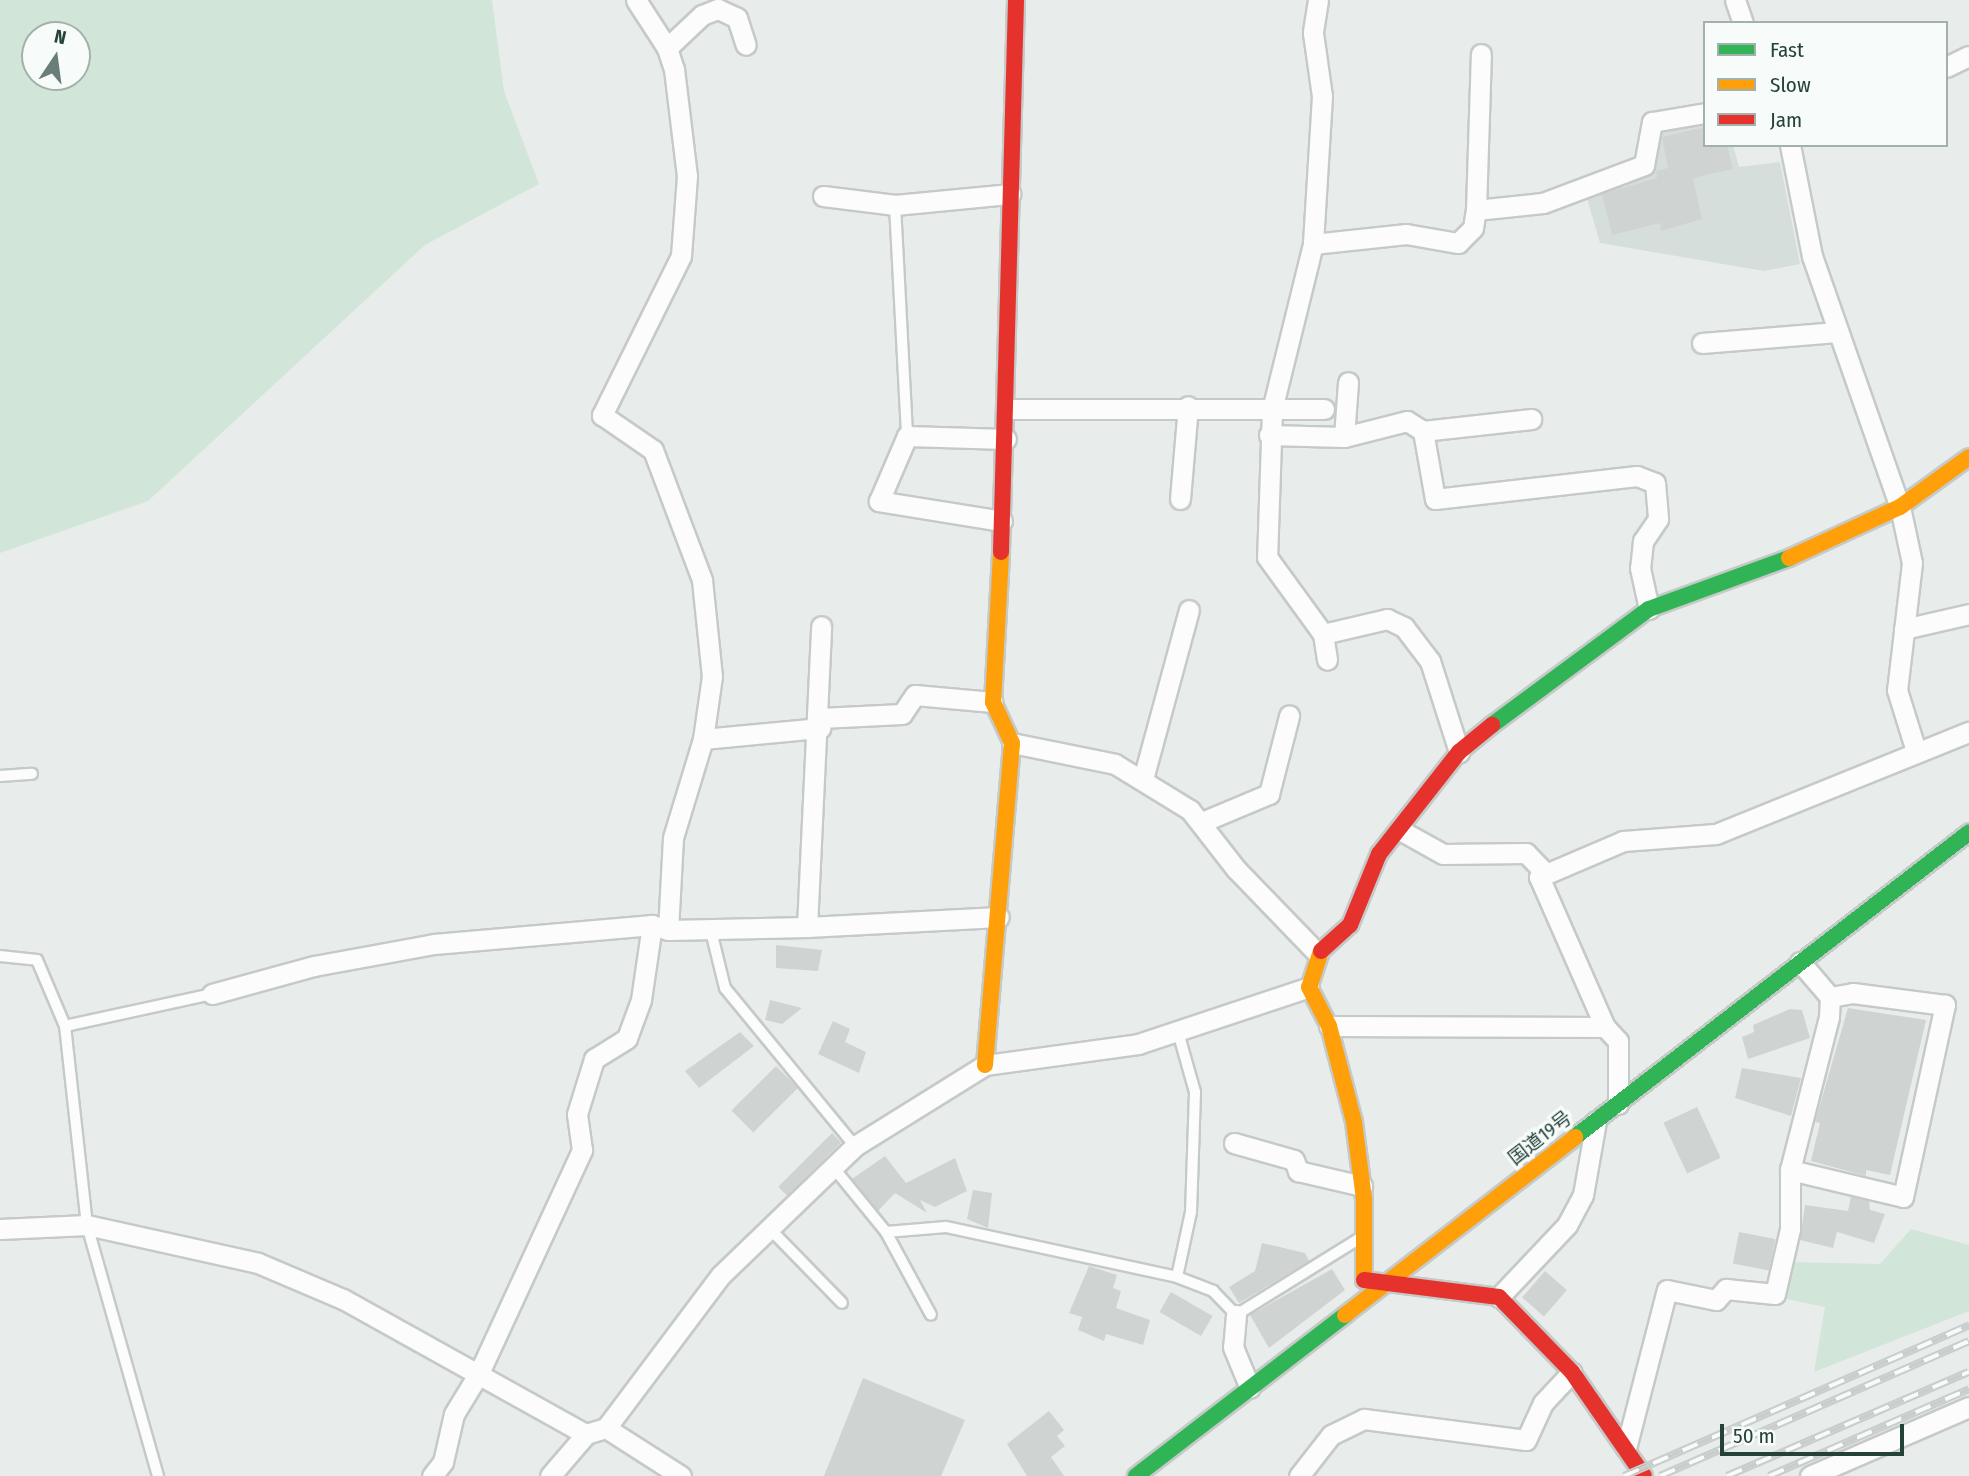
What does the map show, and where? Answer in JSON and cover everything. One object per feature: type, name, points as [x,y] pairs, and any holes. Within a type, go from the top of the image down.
[{"type":"main road","points":[[985,1065],[1012,743],[993,702],[1009,409],[1010,194],[1016,0]]},
{"type":"main road","points":[[1644,1476],[1572,1372],[1499,1297],[1381,1286],[1364,1280],[1360,1238],[1362,1186],[1354,1122],[1329,1026],[1309,987],[1318,954],[1350,925],[1379,853],[1400,830],[1458,752],[1649,609],[1827,544],[1900,507],[1969,457]]},
{"type":"main road","name":"国道19号","points":[[1136,1476],[1969,833]]},
{"type":"street","points":[[432,1476],[443,1462],[454,1414],[480,1373],[582,1150],[577,1114],[594,1059],[627,1038],[641,1000],[660,927],[673,838],[703,739],[712,676],[702,580],[653,450],[602,415],[681,256],[687,176],[667,48],[636,0]]},
{"type":"street","points":[[1318,0],[1313,33],[1322,96],[1313,243],[1272,410],[1269,435],[1267,557],[1323,634],[1327,660]]},
{"type":"street","points":[[1735,0],[1742,21]]},
{"type":"street","points":[[667,48],[702,15],[718,9],[737,18],[746,45]]},
{"type":"street","points":[[1313,243],[1406,234],[1458,243],[1473,229],[1476,210],[1480,54]]},
{"type":"street","points":[[1948,66],[1969,56]]},
{"type":"street","points":[[1476,210],[1543,203],[1644,165],[1652,122],[1703,113]]},
{"type":"street","points":[[1790,147],[1812,256],[1900,507],[1912,563],[1897,690],[1916,751]]},
{"type":"street","points":[[823,196],[895,205],[1010,194]]},
{"type":"street","points":[[1702,343],[1837,332]]},
{"type":"street","points":[[1344,437],[1348,382]]},
{"type":"street","points":[[1009,409],[1188,406],[1324,410]]},
{"type":"street","points":[[1180,499],[1188,406]]},
{"type":"street","points":[[1269,435],[1344,437],[1408,421],[1423,432],[1531,419]]},
{"type":"street","points":[[1423,432],[1435,499],[1637,476],[1655,483],[1658,519],[1643,541],[1640,568],[1649,609]]},
{"type":"street","points":[[1002,521],[879,501],[906,436],[1006,439]]},
{"type":"street","points":[[1143,779],[1189,610]]},
{"type":"street","points":[[1904,629],[1969,614]]},
{"type":"street","points":[[1323,634],[1387,619],[1404,628],[1430,661],[1458,752]]},
{"type":"street","points":[[807,927],[820,723],[821,626]]},
{"type":"street","points":[[703,739],[902,714],[915,695],[993,702]]},
{"type":"street","points":[[1202,822],[1269,794],[1289,716]]},
{"type":"street","points":[[1618,1104],[1618,1041],[1605,1027],[1564,944],[1539,877],[1623,841],[1716,834],[1916,751],[1969,732]]},
{"type":"street","points":[[1012,743],[1115,764],[1143,779],[1202,822],[1236,869],[1318,954]]},
{"type":"street","points":[[1400,830],[1443,854],[1526,853],[1546,874]]},
{"type":"street","points":[[212,994],[314,966],[435,944],[660,927],[807,927],[999,917]]},
{"type":"street","points":[[1800,962],[1830,997]]},
{"type":"street","points":[[550,1476],[586,1434],[606,1428],[722,1275],[855,1146],[985,1065],[1138,1044],[1309,987]]},
{"type":"street","points":[[1790,1170],[1903,1197],[1945,1005],[1853,993],[1830,997]]},
{"type":"street","points":[[1626,1448],[1667,1290],[1716,1300],[1727,1289],[1775,1294],[1790,1229],[1790,1170],[1830,997]]},
{"type":"street","points":[[1329,1026],[1605,1027]]},
{"type":"street","points":[[1499,1297],[1567,1225],[1583,1195],[1596,1121]]},
{"type":"street","points":[[1234,1143],[1294,1160],[1298,1171],[1362,1186]]},
{"type":"street","points":[[0,1229],[87,1224],[258,1263],[344,1299],[586,1434]]},
{"type":"street","points":[[1236,1315],[1233,1347],[1250,1388]]},
{"type":"street","points":[[1299,1476],[1331,1435],[1364,1419],[1526,1440],[1543,1403],[1572,1372]]},
{"type":"street","points":[[1810,1476],[1840,1469],[1969,1407]]},
{"type":"street","points":[[606,1428],[681,1476]]},
{"type":"lane","points":[[895,205],[906,436]]},
{"type":"lane","points":[[0,776],[32,774]]},
{"type":"lane","points":[[710,927],[725,988],[855,1146]]},
{"type":"lane","points":[[0,956],[37,960],[65,1026],[87,1224],[158,1476]]},
{"type":"lane","points":[[65,1026],[212,994]]},
{"type":"lane","points":[[1177,1277],[1191,1212],[1195,1092],[1178,1032]]},
{"type":"lane","points":[[833,1167],[886,1232],[931,1314]]},
{"type":"lane","points":[[886,1232],[946,1227],[1177,1277],[1213,1291],[1236,1315],[1360,1238]]},
{"type":"lane","points":[[770,1229],[842,1303]]},
{"type":"shaded area","points":[[1703,120],[1703,147],[1734,147],[1739,167],[1780,162],[1800,264],[1764,271],[1600,243],[1586,195],[1651,171],[1659,127]]},
{"type":"green space","points":[[0,0],[492,0],[504,91],[539,184],[425,245],[148,501],[0,553]]},
{"type":"green space","points":[[1911,1229],[1969,1245],[1969,1311],[1814,1372],[1825,1307],[1786,1299],[1790,1262],[1880,1264]]},
{"type":"building","points":[[1703,127],[1703,147],[1728,147],[1733,169],[1693,178],[1702,219],[1661,231],[1660,223],[1612,235],[1602,194],[1657,178],[1656,171],[1668,168],[1662,137]]},
{"type":"building","points":[[776,945],[822,950],[818,971],[776,968]]},
{"type":"building","points":[[770,1000],[802,1008],[782,1024],[765,1020]]},
{"type":"building","points":[[1848,1008],[1926,1020],[1890,1175],[1866,1170],[1866,1176],[1811,1161],[1820,1123],[1815,1122]]},
{"type":"building","points":[[1790,1009],[1802,1010],[1810,1038],[1748,1059],[1742,1037],[1754,1032],[1753,1025]]},
{"type":"building","points":[[833,1021],[850,1029],[845,1042],[866,1052],[859,1073],[818,1054]]},
{"type":"building","points":[[740,1032],[754,1046],[699,1088],[685,1071]]},
{"type":"building","points":[[776,1066],[798,1088],[753,1132],[731,1111]]},
{"type":"building","points":[[1742,1068],[1801,1078],[1791,1116],[1735,1098]]},
{"type":"building","points":[[1697,1107],[1721,1158],[1687,1173],[1663,1123]]},
{"type":"building","points":[[832,1133],[841,1142],[787,1196],[778,1187]]},
{"type":"building","points":[[885,1156],[906,1183],[955,1158],[967,1191],[935,1207],[920,1200],[927,1213],[895,1193],[878,1211],[852,1179]]},
{"type":"building","points":[[973,1190],[992,1193],[988,1228],[967,1219]]},
{"type":"building","points":[[1851,1197],[1869,1201],[1870,1210],[1885,1214],[1874,1243],[1837,1232],[1833,1248],[1800,1240],[1805,1205],[1848,1211]]},
{"type":"building","points":[[1739,1232],[1775,1239],[1769,1270],[1733,1263]]},
{"type":"building","points":[[1262,1243],[1305,1253],[1309,1261],[1239,1303],[1229,1287],[1255,1271]]},
{"type":"building","points":[[1089,1266],[1117,1275],[1113,1288],[1121,1291],[1116,1308],[1150,1320],[1143,1345],[1106,1334],[1104,1341],[1078,1330],[1082,1317],[1069,1313]]},
{"type":"building","points":[[1332,1269],[1345,1290],[1269,1348],[1250,1315]]},
{"type":"building","points":[[1545,1271],[1567,1290],[1544,1316],[1522,1297]]},
{"type":"building","points":[[1171,1292],[1213,1316],[1201,1336],[1160,1312]]},
{"type":"building","points":[[863,1378],[965,1420],[941,1476],[824,1476]]},
{"type":"building","points":[[1049,1411],[1064,1430],[1057,1436],[1065,1446],[1051,1457],[1064,1476],[1027,1476],[1007,1444]]},
{"type":"railway","points":[[1624,1476],[1969,1325]]},
{"type":"railway","points":[[1660,1476],[1969,1341]]},
{"type":"railway","points":[[1727,1476],[1969,1372]]},
{"type":"railway","points":[[1769,1476],[1969,1389]]},
{"type":"traffic: fast","points":[[1492,725],[1649,609],[1789,558]]},
{"type":"traffic: fast","points":[[1575,1137],[1969,833]]},
{"type":"traffic: fast","points":[[1136,1476],[1345,1315]]},
{"type":"traffic: slow","points":[[1789,558],[1900,507],[1969,457]]},
{"type":"traffic: slow","points":[[985,1065],[1012,743],[993,702],[1001,552]]},
{"type":"traffic: slow","points":[[1321,951],[1309,987],[1329,1026],[1354,1122],[1364,1199],[1364,1280]]},
{"type":"traffic: slow","points":[[1345,1315],[1575,1137]]},
{"type":"traffic: jam","points":[[1001,552],[1016,0]]},
{"type":"traffic: jam","points":[[1321,951],[1350,925],[1379,854],[1459,752],[1492,725]]},
{"type":"traffic: jam","points":[[1364,1280],[1499,1297],[1572,1372],[1644,1476]]}]
